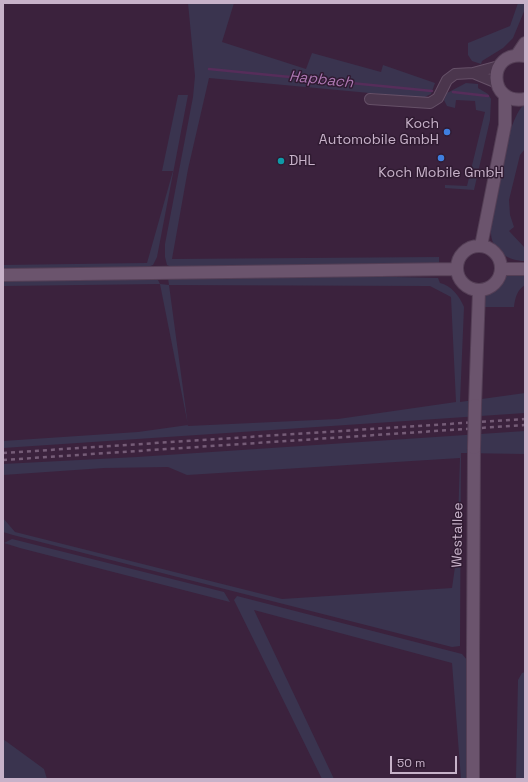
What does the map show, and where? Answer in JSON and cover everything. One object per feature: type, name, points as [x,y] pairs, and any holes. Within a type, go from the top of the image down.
[{"type":"main road","points":[[523,100],[511,99],[505,96],[497,83],[497,73],[499,66],[504,61],[510,57],[521,56],[525,43]]},
{"type":"main road","points":[[480,246],[505,125],[505,96]]},
{"type":"main road","points":[[505,125],[523,100]]},
{"type":"main road","points":[[480,246],[489,248],[495,253],[500,260],[501,269],[499,278],[494,285],[479,291],[463,285],[458,277],[456,269],[458,260],[463,252],[471,247],[480,246]]},
{"type":"main road","points":[[501,269],[525,268]]},
{"type":"main road","points":[[3,275],[456,269]]},
{"type":"main road","name":"Westallee","points":[[473,779],[472,654],[474,448],[479,291]]},
{"type":"street","points":[[370,99],[430,103],[438,98],[447,80],[455,74],[473,73],[499,66]]},
{"type":"street","points":[[473,73],[497,83]]},
{"type":"shaded area","points":[[188,3],[234,3],[222,42],[306,69],[312,53],[381,72],[383,65],[435,83],[431,94],[423,98],[209,78],[188,169],[172,259],[439,257],[439,263],[322,267],[176,269],[167,265],[165,257],[165,244],[193,97],[195,76]]},
{"type":"shaded area","points":[[518,3],[525,3],[525,9],[513,38],[503,48],[482,61],[481,64],[472,61],[468,55],[468,43],[510,26]]},
{"type":"shaded area","points":[[466,83],[478,84],[478,88],[488,94],[491,99],[490,120],[474,190],[445,188],[445,185],[467,186],[485,112],[476,110],[475,101],[456,100],[455,108],[447,106],[444,100],[447,93]]},
{"type":"shaded area","points":[[178,95],[188,95],[157,257],[153,265],[143,269],[3,271],[3,265],[147,263],[173,171],[162,171]]},
{"type":"shaded area","points":[[525,104],[525,149],[520,155],[509,200],[510,215],[514,227],[509,231],[525,248],[525,261],[519,261],[502,254],[494,245],[491,234],[491,221],[499,177],[508,140],[519,111]]},
{"type":"shaded area","points":[[501,269],[525,269],[525,285],[517,294],[514,307],[478,307],[479,291],[494,284]]},
{"type":"shaded area","points":[[311,275],[438,278],[440,283],[448,286],[455,292],[464,307],[460,402],[525,393],[525,413],[3,448],[3,441],[138,432],[188,425],[338,419],[456,402],[451,297],[430,286],[169,285],[168,278]]},
{"type":"shaded area","points":[[157,278],[160,284],[3,286],[3,279]]},
{"type":"shaded area","points":[[160,284],[169,285],[188,423]]},
{"type":"shaded area","points":[[525,431],[525,454],[461,453],[460,646],[452,647],[3,532],[3,518],[15,532],[282,599],[452,588],[457,553],[460,458],[187,475],[168,467],[104,468],[3,475],[3,464],[137,457]]},
{"type":"shaded area","points":[[12,539],[224,592],[230,602],[4,543]]},
{"type":"shaded area","points":[[237,596],[462,654],[468,661],[467,779],[461,779],[452,663],[254,610],[334,779],[322,779],[234,600]]},
{"type":"shaded area","points":[[525,672],[525,779],[516,779],[518,680],[522,673]]},
{"type":"shaded area","points":[[3,739],[44,769],[47,779],[3,779]]},
{"type":"waterway","name":"Hapbach","points":[[209,69],[432,91]]},
{"type":"waterway","name":"Hapbach","points":[[453,92],[488,96]]},
{"type":"railway","points":[[3,453],[525,419]]},
{"type":"railway","points":[[3,460],[525,425]]},
{"type":"place","name":"Koch Automobile GmbH","points":[[447,132]]},
{"type":"place","name":"Koch Mobile GmbH","points":[[441,158]]},
{"type":"place","name":"DHL","points":[[281,161]]}]
